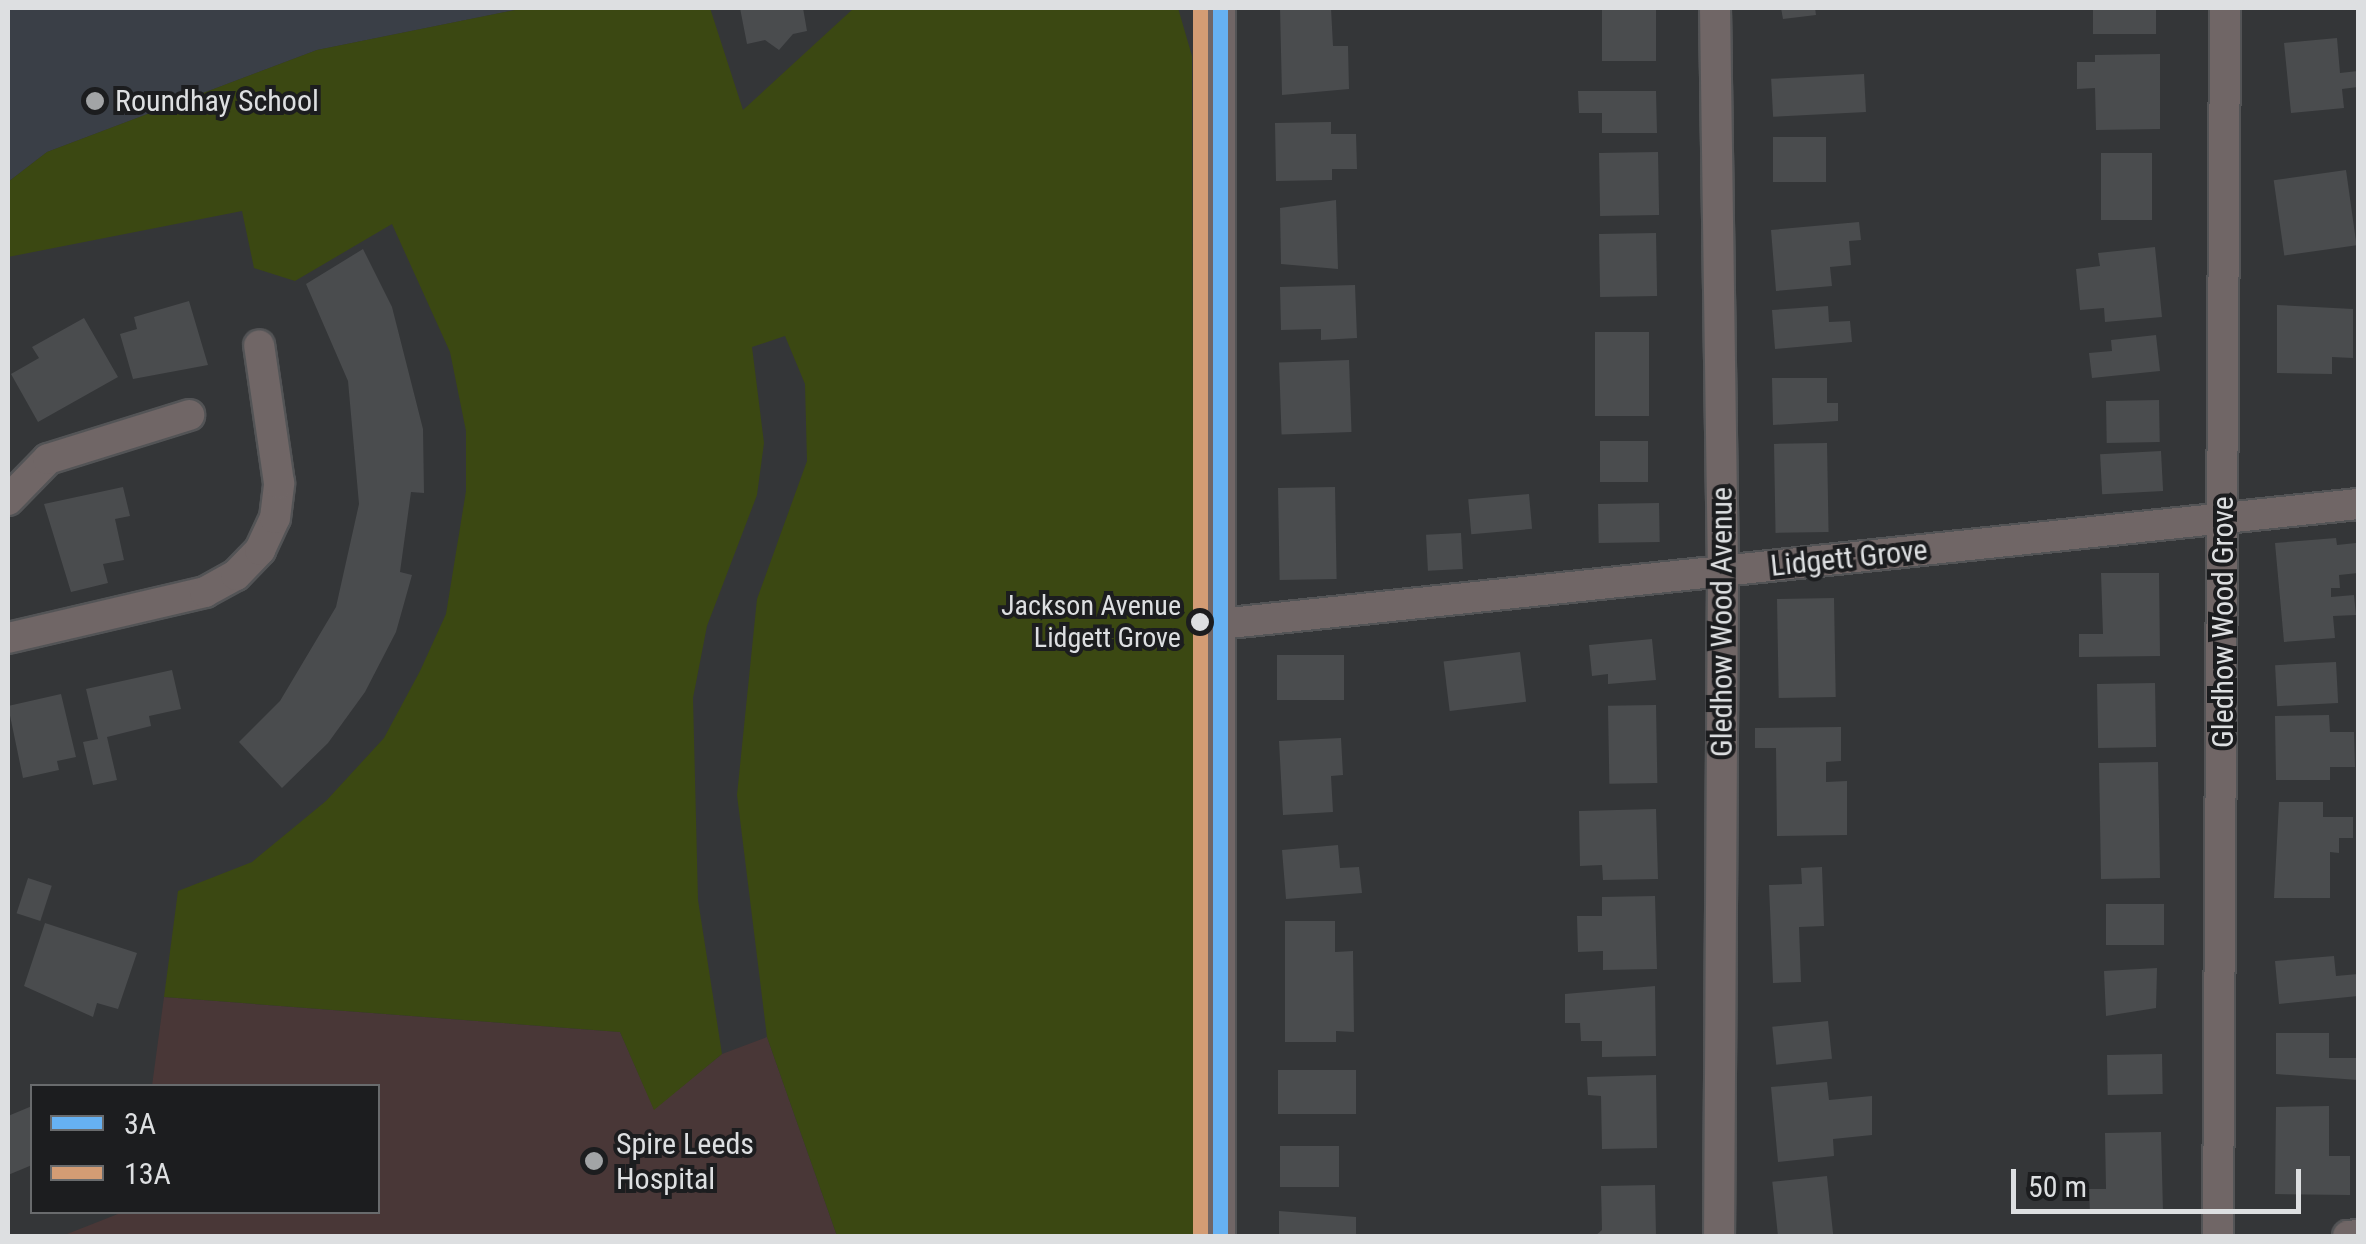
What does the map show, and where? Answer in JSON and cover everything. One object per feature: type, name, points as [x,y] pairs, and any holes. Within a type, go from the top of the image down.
[{"type":"street","points":[[1220,8],[1220,1236]]},
{"type":"street","name":"Gledhow Wood Avenue","points":[[1716,8],[1723,572],[1719,1236]]},
{"type":"street","name":"Gledhow Wood Grove","points":[[2218,1236],[2225,8]]},
{"type":"street","points":[[8,638],[205,592],[236,575],[260,550],[275,518],[279,483],[259,345]]},
{"type":"street","points":[[8,500],[48,459],[189,415]]},
{"type":"street","name":"Lidgett Grove","points":[[1220,624],[2358,504]]},
{"type":"street","points":[[2348,1236],[2358,1236]]},
{"type":"shaded area","name":"Roundhay School","points":[[8,8],[525,8],[317,50],[47,152],[8,182]]},
{"type":"shaded area","name":"Spire Leeds Hospital","points":[[164,997],[620,1032],[654,1109],[722,1054],[767,1037],[837,1236],[62,1236],[118,1214],[380,1214],[380,1084],[152,1084]]},
{"type":"green space","points":[[525,8],[710,8],[743,110],[854,8],[1178,8],[1192,56],[1195,1236],[837,1236],[767,1037],[737,795],[757,599],[807,461],[805,384],[785,336],[752,347],[764,443],[757,495],[707,626],[693,698],[698,900],[722,1054],[654,1110],[620,1032],[164,997],[178,891],[252,862],[326,801],[384,738],[420,671],[446,614],[466,491],[466,431],[450,352],[392,224],[295,281],[254,268],[242,211],[8,257],[8,182],[47,152],[317,50]]},
{"type":"building","points":[[740,8],[803,8],[807,31],[793,34],[779,50],[765,40],[747,44]]},
{"type":"building","points":[[1280,8],[1331,8],[1333,46],[1348,46],[1349,89],[1282,95]]},
{"type":"building","points":[[1602,8],[1656,8],[1656,61],[1602,61]]},
{"type":"building","points":[[1781,8],[1815,8],[1816,15],[1783,19]]},
{"type":"building","points":[[2093,8],[2156,8],[2156,34],[2093,34]]},
{"type":"building","points":[[2337,38],[2340,73],[2358,71],[2358,87],[2342,89],[2344,108],[2291,113],[2284,43]]},
{"type":"building","points":[[2160,54],[2160,129],[2096,130],[2095,88],[2077,89],[2077,62],[2095,62],[2095,55]]},
{"type":"building","points":[[1864,74],[1866,112],[1773,117],[1771,79]]},
{"type":"building","points":[[1578,91],[1656,91],[1657,133],[1602,133],[1602,113],[1579,113]]},
{"type":"building","points":[[1331,122],[1331,134],[1356,134],[1357,169],[1332,169],[1332,180],[1276,181],[1275,123]]},
{"type":"building","points":[[1773,137],[1826,137],[1826,182],[1773,182]]},
{"type":"building","points":[[1658,152],[1659,215],[1600,216],[1599,153]]},
{"type":"building","points":[[2101,153],[2152,153],[2152,220],[2101,220]]},
{"type":"building","points":[[2346,170],[2357,245],[2284,255],[2274,180]]},
{"type":"building","points":[[1336,200],[1338,269],[1281,264],[1280,208]]},
{"type":"building","points":[[1859,222],[1861,240],[1849,241],[1851,265],[1830,267],[1832,286],[1776,291],[1771,230]]},
{"type":"building","points":[[1656,233],[1657,296],[1600,297],[1599,234]]},
{"type":"building","points":[[2155,247],[2162,317],[2105,322],[2104,308],[2080,310],[2076,269],[2100,266],[2098,253]]},
{"type":"building","points":[[363,249],[392,307],[423,429],[424,493],[411,492],[400,572],[412,575],[396,632],[365,692],[328,743],[282,788],[239,742],[280,701],[336,607],[359,504],[348,381],[306,284]]},
{"type":"building","points":[[1355,285],[1357,338],[1321,340],[1321,329],[1281,330],[1280,287]]},
{"type":"building","points":[[189,301],[208,365],[133,379],[120,334],[137,329],[134,317]]},
{"type":"building","points":[[2277,305],[2353,309],[2353,358],[2332,357],[2332,374],[2277,373]]},
{"type":"building","points":[[1828,306],[1829,322],[1850,321],[1852,342],[1775,349],[1772,310]]},
{"type":"building","points":[[84,318],[118,377],[38,422],[11,374],[39,358],[32,347]]},
{"type":"building","points":[[1595,332],[1649,332],[1649,416],[1595,416]]},
{"type":"building","points":[[2156,335],[2160,371],[2092,378],[2089,353],[2112,351],[2111,340]]},
{"type":"building","points":[[1349,360],[1352,432],[1282,434],[1279,362]]},
{"type":"building","points":[[1772,378],[1827,378],[1827,403],[1838,403],[1838,421],[1773,425]]},
{"type":"building","points":[[2159,400],[2160,442],[2107,443],[2106,401]]},
{"type":"building","points":[[1600,441],[1648,441],[1648,482],[1600,482]]},
{"type":"building","points":[[1827,443],[1829,532],[1776,533],[1774,444]]},
{"type":"building","points":[[2161,451],[2163,491],[2102,494],[2100,454]]},
{"type":"building","points":[[123,487],[130,516],[115,519],[124,560],[103,564],[108,583],[71,592],[44,504]]},
{"type":"building","points":[[1335,487],[1337,579],[1280,580],[1278,488]]},
{"type":"building","points":[[1529,494],[1532,529],[1471,534],[1468,499]]},
{"type":"building","points":[[1659,503],[1660,542],[1599,543],[1598,504]]},
{"type":"building","points":[[1461,533],[1463,569],[1428,571],[1426,535]]},
{"type":"building","points":[[2336,538],[2337,545],[2356,543],[2358,573],[2339,575],[2340,588],[2331,588],[2331,597],[2354,595],[2356,615],[2333,616],[2335,638],[2284,642],[2275,543]]},
{"type":"building","points":[[2101,573],[2159,573],[2160,656],[2079,657],[2079,634],[2103,634]]},
{"type":"building","points":[[1834,598],[1836,697],[1779,698],[1777,599]]},
{"type":"building","points":[[1652,639],[1656,680],[1608,684],[1608,674],[1592,676],[1589,645]]},
{"type":"building","points":[[1520,652],[1526,702],[1450,711],[1444,661]]},
{"type":"building","points":[[1277,655],[1344,655],[1344,700],[1277,700]]},
{"type":"building","points":[[2336,662],[2338,703],[2277,706],[2275,665]]},
{"type":"building","points":[[172,670],[181,709],[149,716],[151,726],[107,737],[117,780],[93,785],[83,742],[98,739],[86,689]]},
{"type":"building","points":[[2155,683],[2156,747],[2098,748],[2097,684]]},
{"type":"building","points":[[61,694],[76,757],[57,761],[59,770],[23,778],[8,706]]},
{"type":"building","points":[[1656,705],[1657,783],[1609,784],[1608,706]]},
{"type":"building","points":[[2329,715],[2330,732],[2354,732],[2355,767],[2330,767],[2330,780],[2276,780],[2275,716]]},
{"type":"building","points":[[1841,727],[1841,761],[1826,762],[1826,782],[1847,781],[1847,835],[1777,836],[1776,748],[1755,748],[1755,728]]},
{"type":"building","points":[[1341,738],[1343,775],[1331,776],[1333,812],[1283,815],[1279,741]]},
{"type":"building","points":[[2158,762],[2160,878],[2101,879],[2099,763]]},
{"type":"building","points":[[2279,802],[2323,802],[2323,817],[2353,817],[2353,838],[2339,838],[2339,853],[2330,852],[2330,898],[2274,898]]},
{"type":"building","points":[[1656,809],[1658,879],[1603,880],[1602,865],[1580,866],[1579,811]]},
{"type":"building","points":[[1338,845],[1340,868],[1359,867],[1362,893],[1286,899],[1282,850]]},
{"type":"building","points":[[1822,867],[1824,926],[1799,927],[1801,982],[1773,983],[1769,885],[1802,884],[1801,868]]},
{"type":"building","points":[[28,878],[52,886],[40,921],[17,913]]},
{"type":"building","points":[[1655,896],[1657,969],[1603,970],[1603,951],[1578,952],[1577,916],[1602,916],[1602,897]]},
{"type":"building","points":[[2106,904],[2164,904],[2164,945],[2106,945]]},
{"type":"building","points":[[1285,921],[1335,921],[1335,952],[1353,951],[1354,1032],[1336,1031],[1336,1042],[1285,1042]]},
{"type":"building","points":[[45,923],[137,953],[118,1009],[97,1003],[93,1017],[24,986]]},
{"type":"building","points":[[2334,956],[2336,976],[2358,974],[2358,996],[2279,1004],[2275,961]]},
{"type":"building","points":[[2157,968],[2156,1008],[2106,1016],[2104,971]]},
{"type":"building","points":[[1655,986],[1656,1056],[1602,1057],[1602,1041],[1581,1041],[1580,1023],[1565,1023],[1565,994]]},
{"type":"building","points":[[1828,1021],[1832,1059],[1776,1065],[1772,1027]]},
{"type":"building","points":[[2276,1033],[2329,1033],[2329,1058],[2358,1058],[2358,1080],[2276,1074]]},
{"type":"building","points":[[2162,1054],[2163,1094],[2108,1095],[2107,1055]]},
{"type":"building","points":[[1278,1070],[1356,1070],[1356,1114],[1278,1114]]},
{"type":"building","points":[[1656,1075],[1657,1148],[1602,1149],[1601,1096],[1588,1095],[1587,1077]]},
{"type":"building","points":[[1827,1082],[1829,1100],[1872,1096],[1872,1135],[1833,1139],[1834,1156],[1778,1162],[1771,1087]]},
{"type":"building","points":[[2329,1106],[2329,1156],[2350,1156],[2350,1195],[2275,1194],[2276,1107]]},
{"type":"building","points":[[30,1107],[30,1166],[8,1175],[8,1116]]},
{"type":"building","points":[[2161,1132],[2163,1212],[2090,1214],[2089,1189],[2106,1189],[2105,1133]]},
{"type":"building","points":[[1280,1146],[1339,1146],[1339,1187],[1280,1187]]},
{"type":"building","points":[[1827,1176],[1833,1236],[1778,1236],[1772,1182]]},
{"type":"building","points":[[1655,1185],[1656,1236],[1595,1236],[1602,1230],[1601,1186]]},
{"type":"building","points":[[1279,1211],[1356,1217],[1356,1236],[1279,1236]]},
{"type":"transit line","name":"13A","points":[[1200,8],[1200,1236]]},
{"type":"transit line","name":"3A","points":[[1220,8],[1220,1236]]},
{"type":"place","name":"Roundhay School","points":[[95,101]]},
{"type":"place","name":"Jackson Avenue Lidgett Grove","points":[[1200,622]]},
{"type":"place","name":"Spire Leeds Hospital","points":[[594,1161]]}]
